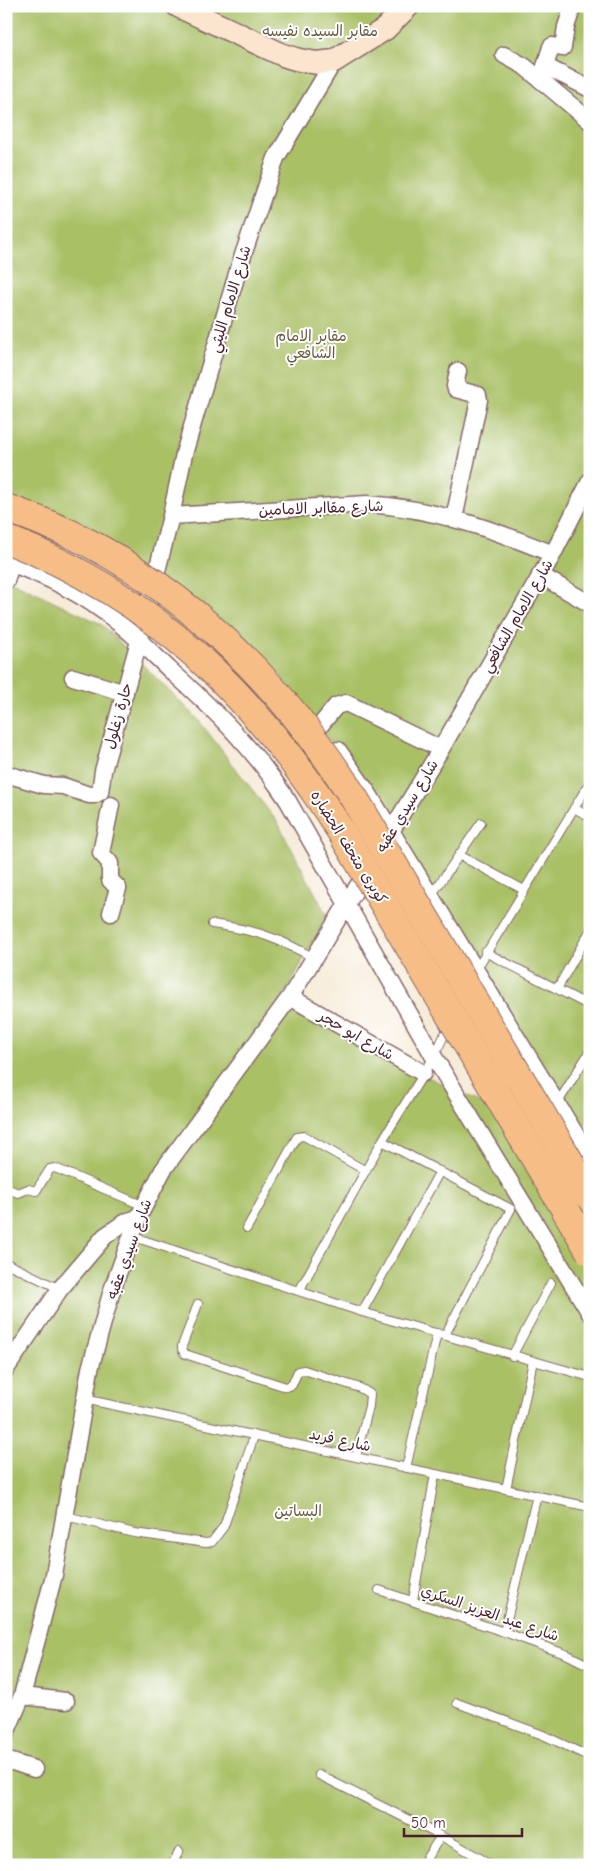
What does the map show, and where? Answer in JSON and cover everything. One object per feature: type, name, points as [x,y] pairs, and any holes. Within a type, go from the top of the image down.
[{"type":"highway","name":"كوبرى متحف الحضاره","points":[[6,508],[73,535],[134,570],[163,590],[238,652],[292,711],[325,753],[354,798],[590,1196]]},
{"type":"highway","name":"كوبرى متحف الحضاره","points":[[8,555],[54,560],[88,577],[152,619],[208,665],[281,744],[342,833],[590,1251]]},
{"type":"street","points":[[178,6],[282,55],[308,61],[334,62]]},
{"type":"street","name":"شارع الامام الليثي","points":[[140,641],[171,516],[184,454],[239,267],[276,158],[334,62],[385,29],[408,6]]},
{"type":"street","points":[[543,73],[552,46],[563,46],[566,27],[574,6]]},
{"type":"street","points":[[504,55],[524,66],[543,73],[589,86]]},
{"type":"street","points":[[543,73],[590,121]]},
{"type":"street","points":[[454,519],[479,400],[478,395],[456,389],[458,372]]},
{"type":"street","name":"شارع الامام الشافعي","points":[[441,749],[553,554],[590,480]]},
{"type":"street","points":[[6,497],[75,528],[126,557],[156,577],[236,640],[282,685],[319,727],[368,793],[589,1156]]},
{"type":"street","name":"شارع مقاابر الامامين","points":[[171,516],[367,504],[396,506],[494,530],[553,554]]},
{"type":"street","points":[[6,581],[8,555],[88,601],[117,621],[223,719],[268,771],[288,801],[434,1057],[590,1313]]},
{"type":"street","points":[[540,575],[590,604]]},
{"type":"street","name":"حارة زغلول","points":[[100,792],[103,771],[140,641]]},
{"type":"street","points":[[74,677],[125,693]]},
{"type":"street","points":[[319,727],[336,706],[346,703],[441,749]]},
{"type":"street","name":"شارع سيدي عقبه","points":[[6,1733],[22,1696],[52,1584],[66,1516],[90,1369],[112,1290],[141,1212],[163,1170],[290,997],[441,749]]},
{"type":"street","points":[[6,774],[44,785],[63,786],[89,795],[100,792],[117,807],[101,852],[110,863],[110,880],[118,888],[111,913]]},
{"type":"street","name":"شارع ابو حجر","points":[[290,997],[423,1073]]},
{"type":"street","points":[[6,1369],[11,1352],[60,1289],[105,1236],[141,1212]]},
{"type":"street","points":[[22,1696],[66,1701]]},
{"type":"street","points":[[6,1760],[34,1769]]},
{"type":"lane","points":[[463,996],[485,952],[590,782]]},
{"type":"lane","points":[[574,808],[590,817]]},
{"type":"lane","points":[[431,896],[481,823]]},
{"type":"lane","points":[[459,855],[524,890]]},
{"type":"lane","points":[[212,924],[264,934],[278,939],[314,958]]},
{"type":"lane","points":[[557,989],[590,931]]},
{"type":"lane","points":[[485,952],[590,1006]]},
{"type":"lane","points":[[299,1291],[382,1141],[434,1057],[455,1014]]},
{"type":"lane","points":[[558,1104],[590,1051]]},
{"type":"lane","points":[[247,1228],[297,1137],[304,1136],[366,1171]]},
{"type":"lane","points":[[382,1141],[511,1209],[445,1335]]},
{"type":"lane","points":[[6,1188],[18,1193],[28,1189],[36,1191],[50,1169],[55,1168],[141,1212]]},
{"type":"lane","points":[[362,1312],[440,1171]]},
{"type":"lane","points":[[131,1236],[362,1312],[590,1377]]},
{"type":"lane","points":[[6,1263],[60,1289]]},
{"type":"lane","points":[[512,1356],[551,1283]]},
{"type":"lane","points":[[198,1304],[182,1349],[185,1354],[286,1387],[292,1385],[298,1371],[304,1370],[360,1388],[370,1394],[369,1406],[356,1457]]},
{"type":"lane","points":[[406,1468],[437,1333]]},
{"type":"lane","points":[[506,1489],[534,1361]]},
{"type":"lane","name":"شارع فريد","points":[[84,1399],[590,1506]]},
{"type":"lane","points":[[66,1516],[152,1536],[206,1543],[212,1542],[224,1526],[254,1436]]},
{"type":"lane","points":[[413,1600],[436,1474]]},
{"type":"lane","points":[[504,1632],[538,1496]]},
{"type":"lane","name":"شارع عبد العزيز السكري","points":[[379,1590],[413,1600],[568,1655],[590,1666]]},
{"type":"lane","points":[[457,1703],[543,1735],[590,1757]]},
{"type":"lane","points":[[319,1775],[441,1836],[492,1865]]},
{"type":"lane","points":[[422,1865],[441,1836]]},
{"type":"lane","points":[[172,1865],[179,1851]]},
{"type":"green space","name":"مقابر الامام الشافعي","points":[[6,6],[158,6],[296,66],[344,65],[414,6],[590,6],[590,1126],[548,1104],[419,891],[405,837],[264,654],[174,588],[6,500]]},
{"type":"green space","name":"مقابر السيده نفيسه","points":[[188,6],[403,6],[328,57],[301,55]]},
{"type":"green space","name":"البساتين","points":[[6,578],[101,624],[195,716],[278,823],[327,916],[280,1003],[590,1158],[590,1865],[6,1865]]}]
